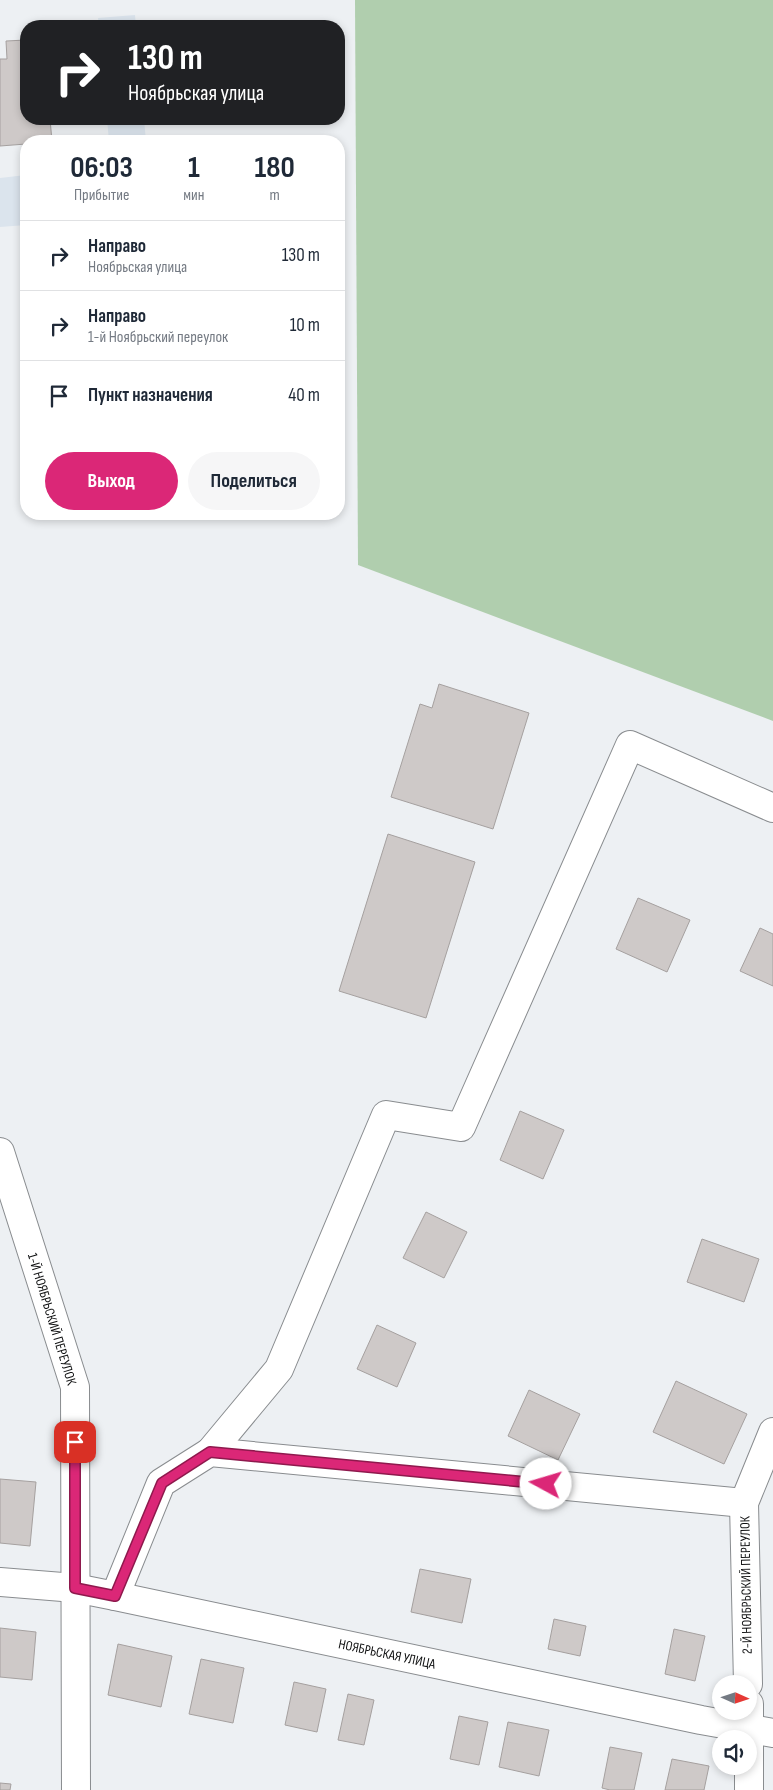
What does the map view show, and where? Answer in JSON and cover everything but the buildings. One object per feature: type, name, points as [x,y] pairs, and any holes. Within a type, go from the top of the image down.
[{"type":"street","points":[[115,1596],[162,1483],[210,1452],[279,1369],[386,1115],[461,1127],[630,745],[773,808]]},
{"type":"street","name":"1-Й НОЯБРЬСКИЙ ПЕРЕУЛОК","points":[[0,1152],[75,1387],[76,1790]]},
{"type":"street","name":"2-Й НОЯБРЬСКИЙ ПЕРЕУЛОК","points":[[748,1675],[744,1503],[773,1432]]},
{"type":"street","points":[[210,1452],[744,1503]]},
{"type":"street","name":"НОЯБРЬСКАЯ УЛИЦА","points":[[0,1582],[75,1588],[701,1720],[757,1722]]},
{"type":"street","points":[[748,1790],[757,1722]]},
{"type":"shaded area","points":[[135,15],[135,20],[98,20],[98,18]]},
{"type":"shaded area","points":[[108,125],[145,125],[145,135],[108,135]]},
{"type":"shaded area","points":[[20,176],[20,225],[0,227],[0,178]]},
{"type":"green space","points":[[355,0],[773,0],[773,721],[358,565]]},
{"type":"route","points":[[75,1442],[75,1588],[115,1596],[162,1483],[210,1452],[546,1484]]}]
